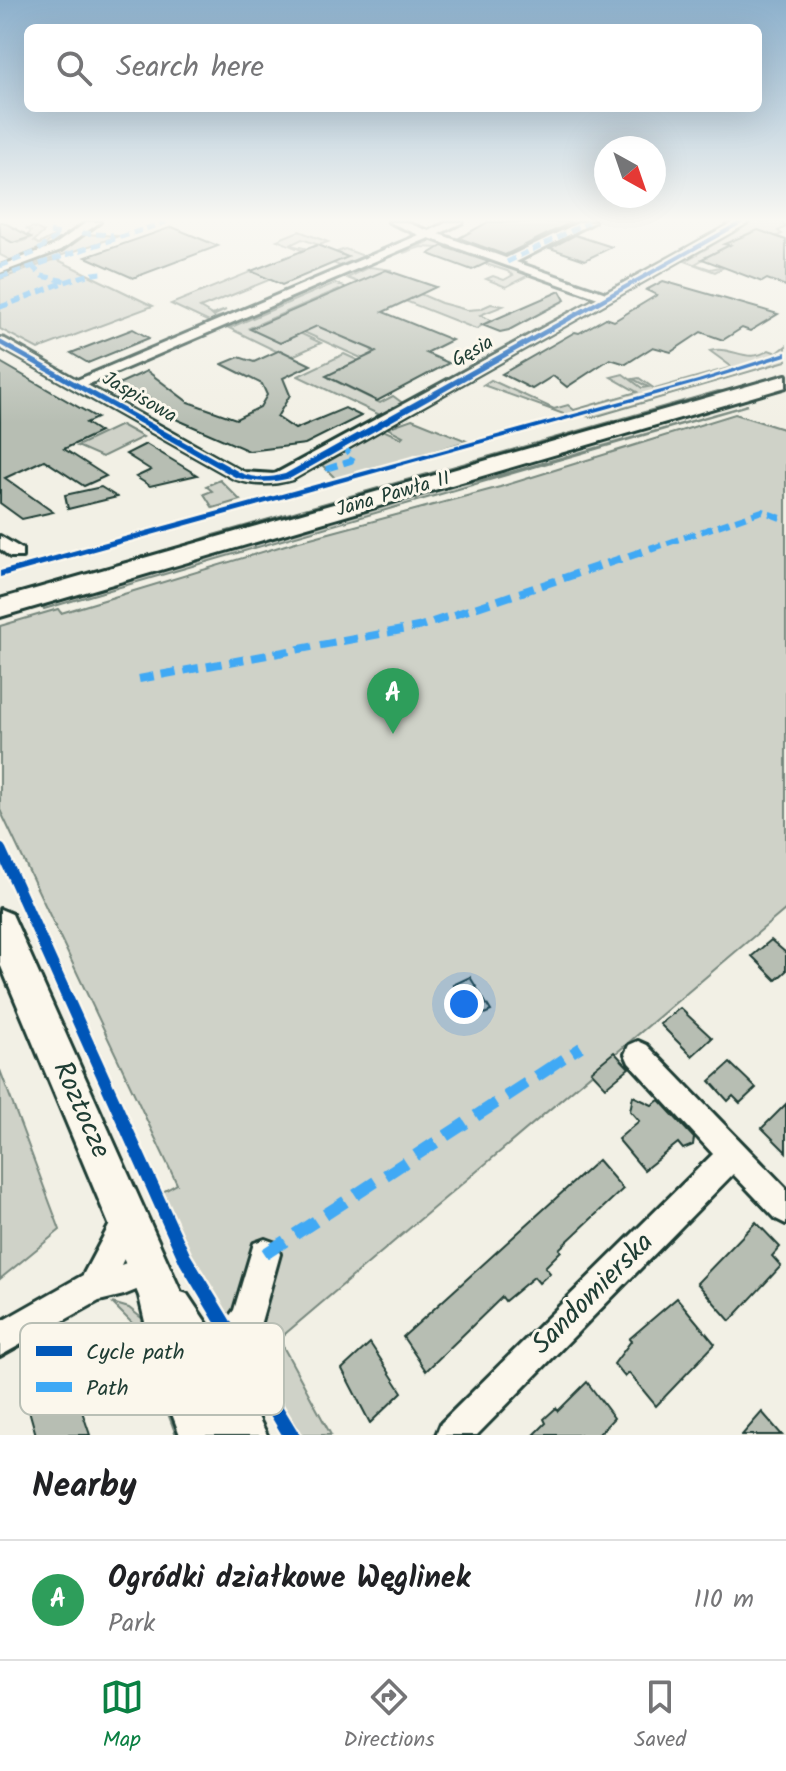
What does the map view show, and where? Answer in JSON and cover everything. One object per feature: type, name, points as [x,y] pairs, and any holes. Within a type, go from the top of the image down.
[{"type":"main road","name":"Jana Pawła II","points":[[0,589],[786,365]]},
{"type":"main road","name":"Jana Pawła II","points":[[0,608],[786,381]]},
{"type":"street","points":[[79,384],[303,289]]},
{"type":"street","points":[[583,289],[608,298]]},
{"type":"street","name":"Gęsia","points":[[260,481],[288,476],[624,289]]},
{"type":"street","name":"Jaspisowa","points":[[0,342],[238,475],[260,481]]},
{"type":"street","points":[[0,541],[16,553]]},
{"type":"street","name":"Roztocze","points":[[0,924],[156,1283],[181,1323]]},
{"type":"street","points":[[638,1054],[786,1209]]},
{"type":"street","name":"Sandomierska","points":[[453,1435],[733,1154]]},
{"type":"street","points":[[94,1286],[128,1219]]},
{"type":"street","points":[[244,1323],[265,1254]]},
{"type":"street","points":[[30,1323],[94,1286],[124,1280],[156,1283]]},
{"type":"street","name":"Roztocze","points":[[156,1283],[167,1323]]},
{"type":"street","points":[[0,1340],[20,1329]]},
{"type":"street","name":"Roztocze","points":[[196,1415],[204,1435]]},
{"type":"street","name":"Roztocze","points":[[233,1415],[243,1435]]},
{"type":"shaded area","points":[[0,289],[118,289],[153,306],[38,349],[0,329]]},
{"type":"shaded area","points":[[208,289],[247,289],[200,308],[212,315],[226,310],[213,316],[215,318],[229,314],[209,322],[171,304]]},
{"type":"shaded area","points":[[321,289],[349,289],[361,294],[355,296],[339,289],[249,328],[280,343],[297,335],[289,328],[321,343],[286,359],[286,353],[229,328]]},
{"type":"shaded area","points":[[375,289],[408,289],[467,310],[491,304],[503,306],[480,315],[491,320],[476,329]]},
{"type":"shaded area","points":[[360,300],[322,328],[375,349],[372,351],[384,356],[383,368],[297,329]]},
{"type":"shaded area","points":[[786,346],[786,352],[569,416],[483,385],[491,380],[554,409],[568,405],[574,410],[637,392],[611,377],[623,374],[642,388],[648,387],[633,379],[639,378],[655,389],[732,367],[710,351],[726,350],[753,356],[769,350],[777,353]]},
{"type":"shaded area","points":[[344,354],[379,370],[331,379],[380,403],[393,396],[404,404],[377,417],[378,414],[298,376]]},
{"type":"shaded area","points":[[786,357],[786,361],[594,417],[585,416]]},
{"type":"shaded area","points":[[718,391],[737,392],[149,558],[213,535]]},
{"type":"shaded area","points":[[748,405],[43,607],[70,595],[430,490],[482,480]]},
{"type":"shaded area","points":[[735,414],[786,430],[786,909],[284,1335],[284,1323],[230,1323],[190,1257],[159,1194],[177,1184],[0,810],[0,626],[58,609],[61,613],[292,543],[500,487]]},
{"type":"shaded area","points":[[412,419],[467,441],[337,480],[322,465],[383,430],[401,438],[403,436],[387,428]]},
{"type":"shaded area","points":[[121,425],[143,437],[102,457],[77,446]]},
{"type":"shaded area","points":[[220,480],[240,500],[213,508],[204,494],[212,491],[206,486]]},
{"type":"shaded area","points":[[0,1070],[60,1230],[0,1279]]},
{"type":"shaded area","points":[[112,1303],[129,1308],[148,1323],[132,1323]]},
{"type":"shaded area","points":[[284,1348],[331,1435],[298,1435],[284,1412]]},
{"type":"shaded area","points":[[168,1415],[183,1415],[190,1435],[176,1435]]},
{"type":"building","points":[[342,289],[432,289],[383,312],[452,340],[426,353],[449,363],[377,401],[326,376],[376,352],[373,350],[317,326],[280,343],[250,329]]},
{"type":"building","points":[[691,289],[778,314],[750,331],[742,328],[723,340],[701,332],[671,352],[653,347],[626,364],[610,359],[567,387],[553,376],[532,389],[502,374],[575,332],[579,333],[606,318],[614,321],[657,295],[646,290]]},
{"type":"building","points":[[560,291],[565,300],[509,330],[500,332],[482,325]]},
{"type":"building","points":[[133,329],[149,338],[88,363],[71,353]]},
{"type":"building","points":[[280,350],[311,365],[283,378],[290,395],[277,417],[295,429],[345,408],[361,416],[305,444],[249,451],[178,420],[152,404],[156,402],[116,385],[147,371],[188,402],[236,419],[260,407],[267,395],[262,384],[222,364],[239,357],[254,362]]},
{"type":"building","points":[[0,362],[97,418],[86,423],[100,432],[64,449],[106,476],[84,486],[44,460],[5,478],[53,512],[22,519],[0,503]]},
{"type":"building","points":[[146,444],[197,475],[150,486],[136,477],[151,470],[126,454]]},
{"type":"building","points":[[101,487],[117,497],[68,509],[65,495]]},
{"type":"building","points":[[771,940],[786,953],[786,971],[776,980],[752,956]]},
{"type":"building","points":[[470,977],[491,1011],[473,1019],[453,985]]},
{"type":"building","points":[[680,1008],[712,1038],[692,1056],[660,1024]]},
{"type":"building","points":[[614,1052],[629,1068],[606,1087],[591,1071]]},
{"type":"building","points":[[730,1063],[756,1088],[740,1103],[733,1096],[728,1101],[710,1081]]},
{"type":"building","points":[[633,1096],[652,1105],[659,1100],[694,1138],[693,1145],[683,1149],[678,1143],[644,1170],[618,1139],[639,1121],[630,1111]]},
{"type":"building","points":[[786,1104],[786,1152],[762,1128]]},
{"type":"building","points":[[598,1160],[623,1189],[559,1249],[561,1251],[545,1267],[550,1273],[539,1283],[534,1277],[505,1301],[502,1297],[426,1371],[403,1337]]},
{"type":"building","points":[[756,1222],[780,1247],[772,1256],[781,1266],[730,1321],[697,1283]]},
{"type":"building","points":[[677,1298],[715,1344],[656,1406],[629,1373],[625,1377],[614,1364],[631,1341],[629,1339]]},
{"type":"building","points":[[370,1343],[402,1392],[370,1423],[342,1369]]},
{"type":"building","points":[[587,1382],[614,1418],[598,1435],[534,1435],[546,1423],[544,1419],[556,1408],[558,1411]]},
{"type":"building","points":[[762,1412],[782,1435],[742,1435]]},
{"type":"building","points":[[30,1415],[83,1415],[90,1435],[36,1435]]},
{"type":"marked path","points":[[0,307],[53,289]]},
{"type":"marked path","points":[[326,469],[351,461],[353,457],[346,450]]},
{"type":"marked path","points":[[139,679],[418,627],[762,511],[786,520]]},
{"type":"marked path","points":[[265,1254],[581,1047]]},
{"type":"cycle path","points":[[0,342],[238,475],[257,480],[275,479],[288,476],[623,289]]},
{"type":"cycle path","points":[[0,574],[700,381],[786,354]]},
{"type":"cycle path","points":[[0,848],[185,1259],[224,1323]]},
{"type":"cycle path","points":[[280,1415],[292,1435]]},
{"type":"place","name":"Ogródki działkowe Węglinek","points":[[393,734]]}]
